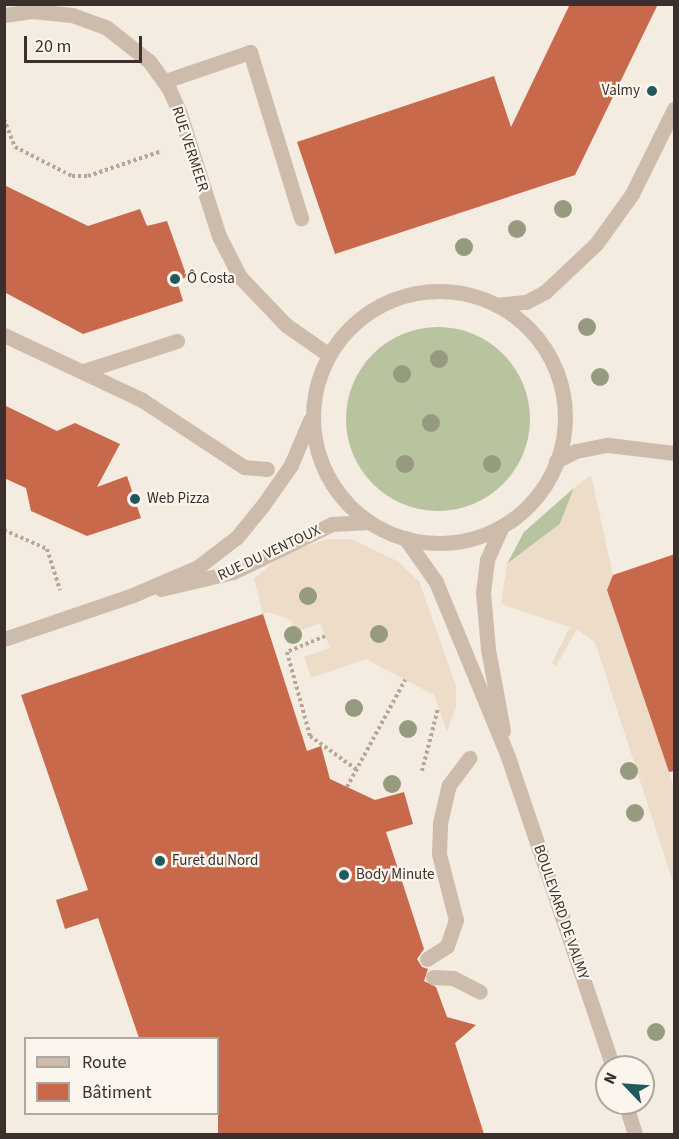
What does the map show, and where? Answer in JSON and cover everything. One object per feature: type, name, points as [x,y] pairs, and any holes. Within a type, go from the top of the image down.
[{"type":"street","name":"RUE VERMEER","points":[[4,15],[53,11],[90,21],[134,46],[165,81],[189,143],[219,236],[240,277],[286,325],[329,355]]},
{"type":"street","points":[[165,81],[250,52],[301,218]]},
{"type":"street","points":[[496,305],[526,302],[545,292],[596,244],[632,194],[675,109]]},
{"type":"street","points":[[314,402],[316,442],[329,479],[369,522],[405,538],[434,543],[462,541],[502,526],[535,498],[556,461],[564,426],[556,372],[526,326],[496,305],[463,294],[411,294],[363,316],[329,355]]},
{"type":"street","points":[[4,335],[142,400],[244,467],[267,469]]},
{"type":"street","points":[[84,371],[177,342]]},
{"type":"street","name":"RUE DU VENTOUX","points":[[4,639],[133,595],[198,567],[237,537],[291,465],[307,431],[329,355]]},
{"type":"street","points":[[556,461],[576,451],[608,445],[675,453]]},
{"type":"street","name":"RUE DU VENTOUX","points":[[133,595],[216,578],[321,528],[350,521],[369,522]]},
{"type":"street","name":"BOULEVARD DE VALMY","points":[[502,526],[487,560],[483,592],[488,649],[508,757]]},
{"type":"street","name":"BOULEVARD DE VALMY","points":[[405,538],[436,582],[508,757],[609,1055]]},
{"type":"street","points":[[427,959],[447,946],[456,920],[439,854],[440,823],[449,785],[469,758]]},
{"type":"street","points":[[433,977],[453,978],[480,992]]},
{"type":"street","points":[[629,1115],[635,1134]]},
{"type":"path","points":[[4,119],[15,147],[72,176],[88,176],[189,143]]},
{"type":"path","points":[[4,530],[46,549],[68,616]]},
{"type":"path","points":[[325,636],[287,652],[310,736],[356,769]]},
{"type":"path","points":[[347,787],[405,680]]},
{"type":"path","points":[[420,781],[438,708]]},
{"type":"green space","points":[[438,327],[456,328],[473,334],[489,342],[503,354],[515,368],[523,384],[529,401],[529,437],[523,454],[515,470],[503,484],[489,496],[473,504],[456,510],[438,511],[420,510],[403,504],[387,496],[373,484],[361,470],[353,454],[347,437],[346,419],[347,401],[353,384],[361,368],[373,354],[387,342],[403,334],[420,328]]},
{"type":"green space","points":[[574,488],[560,524],[507,564],[524,532]]},
{"type":"shaded area","points":[[591,475],[613,575],[607,590],[674,787],[674,885],[595,642],[577,629],[556,666],[552,663],[570,627],[501,604],[507,564],[560,524],[574,488]]},
{"type":"shaded area","points":[[327,539],[351,539],[397,561],[419,581],[456,686],[456,707],[447,731],[434,695],[366,659],[311,678],[304,657],[330,648],[320,623],[296,632],[291,620],[269,612],[263,614],[254,579],[282,555]]},
{"type":"building","points":[[570,4],[658,4],[575,175],[335,254],[297,142],[494,76],[511,127]]},
{"type":"building","points":[[4,185],[88,226],[140,209],[147,226],[167,221],[187,277],[177,281],[183,301],[83,334],[4,292]]},
{"type":"building","points":[[4,405],[57,431],[75,423],[120,444],[97,487],[127,476],[141,518],[87,536],[31,511],[26,488],[4,478]]},
{"type":"building","points":[[675,554],[675,771],[669,772],[607,590],[613,575]]},
{"type":"building","points":[[263,614],[307,751],[321,746],[330,779],[375,800],[404,792],[413,824],[386,832],[424,949],[417,959],[422,967],[428,969],[424,981],[436,987],[447,1017],[476,1025],[455,1043],[484,1134],[218,1134],[219,1037],[139,1037],[98,918],[65,929],[56,900],[88,890],[21,695]]},
{"type":"place","name":"Valmy","points":[[652,91]]},
{"type":"place","name":"Ô Costa","points":[[175,279]]},
{"type":"place","name":"Web Pizza","points":[[135,499]]},
{"type":"place","name":"Furet du Nord","points":[[160,861]]},
{"type":"place","name":"Body Minute","points":[[344,875]]}]
